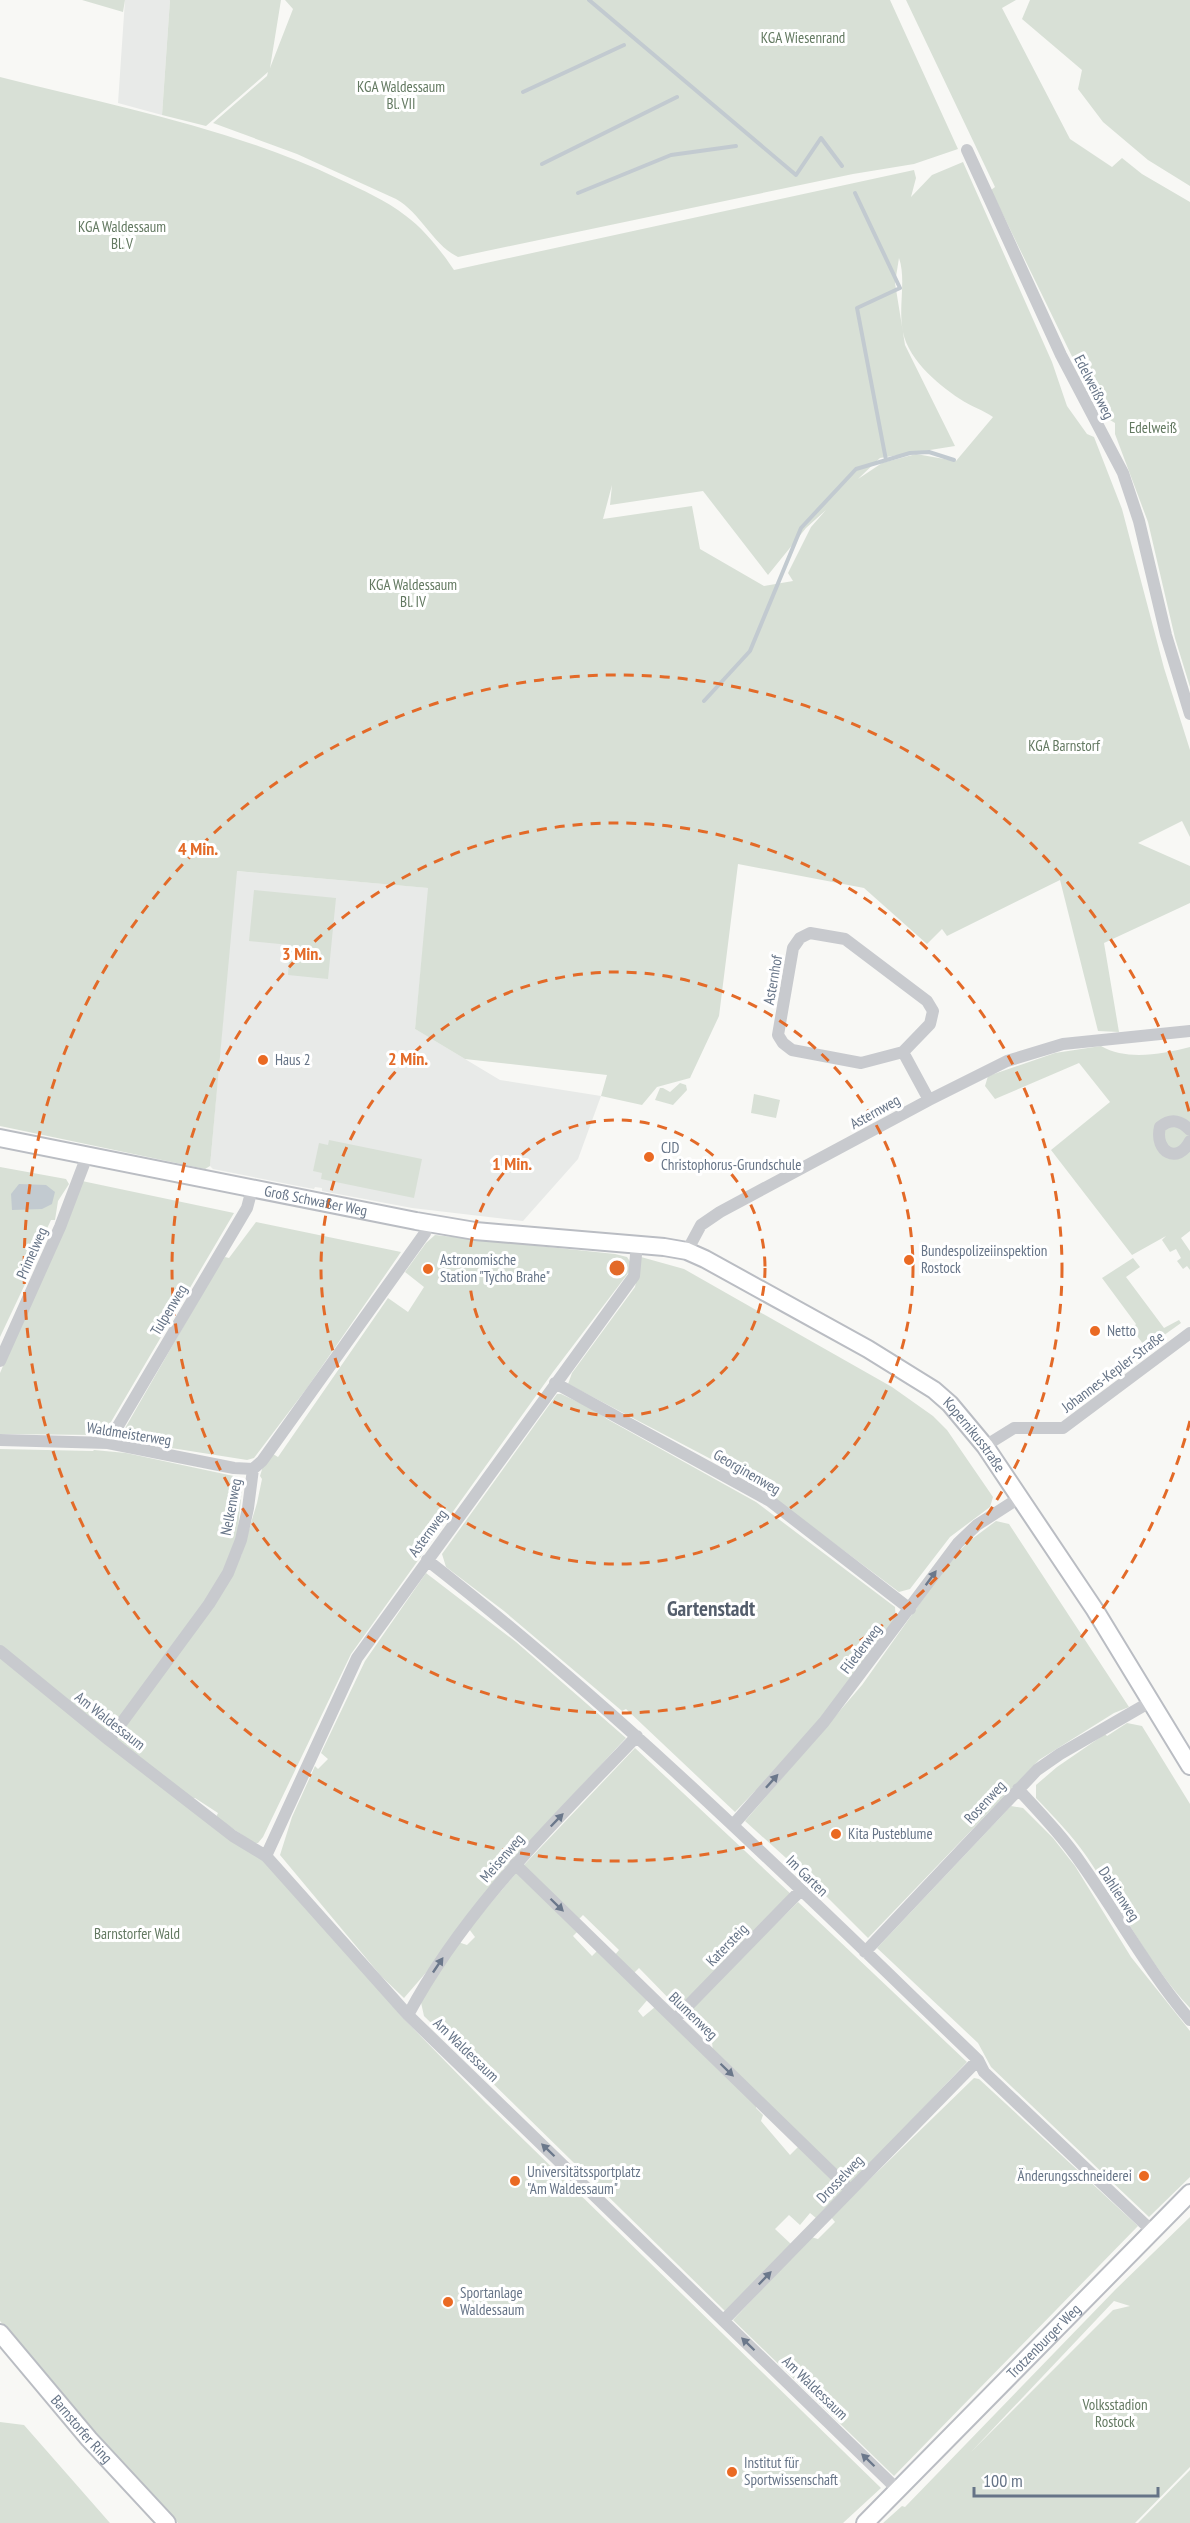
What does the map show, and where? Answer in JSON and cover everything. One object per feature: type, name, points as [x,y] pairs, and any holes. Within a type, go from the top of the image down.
[{"type":"street","name":"Edelweißweg","points":[[967,150],[1061,355],[1123,473],[1139,521],[1166,635],[1190,714]]},
{"type":"street","name":"Asternhof","points":[[810,933],[845,939],[927,1001],[933,1011],[930,1024],[903,1052],[861,1063],[792,1050],[783,1043],[778,1035],[794,948],[800,938],[810,933]]},
{"type":"street","name":"Asternweg","points":[[687,1251],[700,1225],[720,1212],[929,1100],[1018,1058],[1064,1044],[1100,1039],[1156,1036],[1190,1030]]},
{"type":"street","points":[[903,1052],[929,1100]]},
{"type":"street","points":[[1190,1130],[1184,1123],[1176,1120],[1166,1122],[1160,1127],[1158,1138],[1159,1145],[1166,1152],[1173,1154],[1180,1152],[1190,1142]]},
{"type":"street","name":"Groß Schwaßer Weg","points":[[0,1138],[427,1223],[506,1234],[637,1244]]},
{"type":"street","name":"Primelweg","points":[[0,1360],[60,1227],[87,1156]]},
{"type":"street","name":"Tulpenweg","points":[[108,1443],[247,1208],[252,1189]]},
{"type":"street","name":"Nelkenweg","points":[[109,1740],[209,1604],[228,1574],[243,1529],[253,1469],[262,1461],[425,1233],[427,1223]]},
{"type":"street","name":"Asternweg","points":[[266,1856],[357,1658],[634,1276],[637,1244]]},
{"type":"street","name":"Kopernikusstraße","points":[[637,1244],[687,1251],[903,1370],[950,1404],[985,1446],[1095,1610],[1190,1766]]},
{"type":"street","name":"Johannes-Kepler-Straße","points":[[985,1446],[1014,1428],[1063,1428],[1190,1333]]},
{"type":"street","name":"Georginenweg","points":[[555,1383],[765,1497],[910,1609]]},
{"type":"street","name":"Waldmeisterweg","points":[[0,1440],[108,1443],[234,1468],[253,1469]]},
{"type":"street","name":"Fliederweg","points":[[733,1825],[824,1722],[958,1543],[977,1525],[1019,1498]]},
{"type":"street","name":"Im Garten","points":[[427,1560],[585,1689],[637,1736],[978,2060],[984,2072],[1151,2230]]},
{"type":"street","name":"Am Waldessaum","points":[[0,1651],[109,1740],[233,1836],[266,1856],[408,2015],[895,2486]]},
{"type":"street","name":"Rosenweg","points":[[865,1952],[1037,1770],[1060,1754],[1150,1702]]},
{"type":"street","name":"Meisenweg","points":[[408,2015],[423,1986],[457,1937],[515,1864],[637,1736]]},
{"type":"street","name":"Dahlienweg","points":[[1018,1789],[1060,1835],[1083,1866],[1148,1966],[1190,2020]]},
{"type":"street","name":"Blumenweg","points":[[515,1864],[850,2190]]},
{"type":"street","name":"Katersteig","points":[[675,2019],[801,1890]]},
{"type":"street","name":"Drosselweg","points":[[724,2320],[978,2060]]},
{"type":"street","name":"Trotzenburger Weg","points":[[866,2523],[895,2486],[1190,2193]]},
{"type":"street","name":"Barnstorfer Ring","points":[[0,2333],[89,2439],[167,2523]]},
{"type":"shaded area","points":[[125,0],[170,0],[162,115],[118,103]]},
{"type":"shaded area","points":[[236,871],[429,888],[415,1029],[500,1080],[601,1096],[578,1159],[523,1221],[412,1208],[322,1191],[322,1188],[315,1187],[314,1189],[213,1169],[210,1166]]},
{"type":"shaded area","points":[[19,1184],[46,1185],[55,1192],[52,1204],[42,1209],[12,1210],[11,1194]]},
{"type":"green space","points":[[82,0],[125,0],[123,12]]},
{"type":"green space","points":[[170,0],[281,0],[270,68],[293,9],[285,0],[890,0],[958,149],[914,164],[853,174],[458,257],[441,244],[413,212],[396,199],[297,154],[213,123],[267,76],[268,72],[206,126],[162,115]]},
{"type":"green space","name":"Edelweiß","points":[[906,0],[1016,0],[1002,8],[1070,139],[1112,167],[1122,158],[1142,174],[1190,202],[1190,687],[1175,638],[1148,522],[1115,434],[1115,423],[1100,414],[991,190],[995,187]]},
{"type":"green space","points":[[1030,0],[1190,0],[1190,186],[1148,160],[1103,122],[1078,89],[1082,70],[1022,19]]},
{"type":"green space","points":[[0,77],[215,132],[298,161],[365,191],[398,210],[426,234],[454,270],[914,170],[916,178],[911,197],[932,175],[963,162],[1052,362],[1067,406],[1087,434],[1094,437],[1122,509],[1164,668],[1190,750],[1190,837],[1182,821],[1138,843],[1190,866],[1190,903],[1104,943],[1119,1032],[1098,1031],[1060,880],[947,936],[942,929],[927,944],[864,888],[738,864],[719,1016],[690,1078],[657,1087],[642,1105],[601,1096],[607,1075],[465,1059],[415,1029],[428,888],[237,871],[210,1166],[205,1169],[0,1126]],"holes":[[[899,258],[902,274],[902,326],[904,337],[915,359],[941,385],[993,417],[956,461],[916,454],[882,463],[858,479],[880,458],[955,446],[905,345],[895,283]],[[612,485],[610,505],[703,491],[768,575],[806,528],[826,510],[811,527],[788,573],[793,581],[764,586],[700,549],[692,506],[603,519]]]},
{"type":"green space","points":[[254,890],[336,898],[328,979],[288,975],[290,945],[249,941]]},
{"type":"green space","points":[[1101,1046],[1111,1051],[1133,1055],[1156,1054],[1190,1047],[1190,1231],[1181,1238],[1190,1251],[1190,1270],[1187,1266],[1183,1269],[1177,1261],[1181,1258],[1176,1249],[1170,1252],[1162,1240],[1166,1236],[1132,1255],[1051,1150],[1110,1102],[1079,1063],[995,1099],[985,1086],[988,1076],[1055,1053]]},
{"type":"green space","points":[[680,1083],[686,1085],[687,1090],[673,1105],[655,1100],[660,1088],[670,1092]]},
{"type":"green space","points":[[754,1094],[780,1100],[776,1118],[751,1113]]},
{"type":"green space","points":[[329,1140],[422,1159],[414,1198],[321,1179],[322,1173],[313,1171],[319,1143],[328,1145]]},
{"type":"green space","points":[[0,1167],[66,1179],[69,1184],[58,1201],[55,1220],[51,1220],[35,1254],[36,1261],[0,1337]]},
{"type":"green space","points":[[82,1181],[234,1213],[108,1427],[95,1435],[0,1434],[0,1373]]},
{"type":"green space","points":[[256,1222],[401,1252],[307,1388],[254,1458],[247,1460],[127,1441],[122,1436],[124,1430],[213,1275],[225,1257],[229,1258]]},
{"type":"green space","points":[[435,1235],[615,1254],[627,1257],[631,1263],[629,1272],[553,1372],[351,1654],[263,1837],[258,1843],[254,1843],[216,1817],[218,1813],[195,1798],[192,1799],[114,1739],[241,1556],[257,1503],[263,1466],[273,1454],[278,1457],[388,1298],[408,1312],[424,1287],[405,1272],[426,1243]]},
{"type":"green space","points":[[641,1257],[684,1269],[892,1387],[933,1416],[947,1430],[993,1497],[990,1507],[950,1537],[910,1589],[899,1592],[767,1493],[728,1468],[568,1384],[572,1373],[635,1287]]},
{"type":"green space","points":[[1133,1258],[1140,1267],[1126,1277],[1164,1328],[1179,1320],[1181,1323],[1146,1348],[1132,1329],[1136,1324],[1102,1278]]},
{"type":"green space","points":[[557,1394],[593,1409],[756,1502],[895,1607],[896,1620],[875,1652],[765,1785],[755,1791],[735,1812],[626,1709],[622,1711],[504,1611],[446,1567],[442,1554]]},
{"type":"green space","name":"Barnstorfer Wald","points":[[0,1449],[94,1450],[126,1453],[243,1478],[237,1539],[228,1573],[109,1740],[266,1856],[403,2018],[486,2103],[881,2488],[843,2523],[178,2523],[97,2434],[0,2321]]},
{"type":"green space","points":[[996,1521],[1009,1524],[1129,1707],[1114,1713],[1039,1760],[868,1938],[806,1876],[745,1821],[862,1685],[950,1561],[968,1542]]},
{"type":"green space","points":[[426,1573],[516,1642],[626,1738],[503,1870],[430,1968],[404,1998],[381,1976],[280,1855],[292,1817],[315,1766],[318,1769],[328,1759],[321,1753],[365,1661]]},
{"type":"green space","points":[[1127,1723],[1142,1726],[1190,1804],[1190,2008],[1161,1973],[1081,1849],[1036,1798],[1036,1785],[1057,1767],[1105,1734],[1107,1736]]},
{"type":"green space","points":[[635,1748],[793,1896],[681,2011],[639,1968],[633,1974],[614,1956],[619,1950],[583,1915],[578,1920],[523,1866]]},
{"type":"green space","points":[[1011,1806],[1023,1808],[1053,1838],[1075,1866],[1131,1957],[1190,2031],[1190,2177],[1149,2217],[991,2067],[978,2043],[877,1948]]},
{"type":"green space","points":[[517,1872],[578,1931],[573,1936],[592,1956],[599,1949],[649,1998],[638,2011],[643,2017],[655,2007],[756,2104],[756,2108],[763,2115],[761,2121],[790,2155],[800,2145],[844,2190],[816,2218],[810,2213],[800,2225],[789,2215],[775,2229],[792,2245],[726,2312],[424,2016],[420,1998],[458,1942],[467,1945],[475,1937],[469,1929]]},
{"type":"green space","points":[[798,1902],[967,2062],[850,2185],[713,2052],[712,2042],[685,2013]]},
{"type":"green space","points":[[974,2078],[979,2079],[1138,2226],[894,2476],[733,2320],[811,2237],[818,2239],[835,2222],[831,2217]]},
{"type":"green space","name":"Volksstadion Rostock","points":[[1190,2217],[1190,2467],[1135,2523],[883,2523],[902,2506],[905,2507],[1115,2290]],"holes":[[[1114,2301],[1130,2306],[1113,2310],[971,2452]]]},
{"type":"green space","points":[[0,2422],[24,2425],[110,2523],[0,2523]]},
{"type":"green space","points":[[1190,2470],[1190,2523],[1138,2523]]},
{"type":"waterway","points":[[589,0],[796,175],[821,138],[842,166]]},
{"type":"waterway","points":[[523,92],[624,45]]},
{"type":"waterway","points":[[542,164],[677,97]]},
{"type":"waterway","points":[[578,193],[671,155],[736,146]]},
{"type":"waterway","points":[[855,193],[900,288],[857,308],[886,460]]},
{"type":"waterway","points":[[704,701],[750,651],[801,528],[856,469],[910,453],[929,452],[954,460]]},
{"type":"place","name":"Haus 2","points":[[263,1060]]},
{"type":"place","name":"CJD Christophorus-Grundschule","points":[[649,1157]]},
{"type":"place","name":"Bundespolizeiinspektion Rostock","points":[[909,1260]]},
{"type":"place","name":"Astronomische Station \"Tycho Brahe\"","points":[[428,1269]]},
{"type":"place","name":"Netto","points":[[1095,1331]]},
{"type":"place","name":"Kita Pusteblume","points":[[836,1834]]},
{"type":"place","name":"Änderungsschneiderei","points":[[1144,2176]]},
{"type":"place","name":"Universitätssportplatz \"Am Waldessaum\"","points":[[515,2181]]},
{"type":"place","name":"Sportanlage Waldessaum","points":[[448,2302]]},
{"type":"place","name":"Institut für Sportwissenschaft","points":[[732,2472]]},
{"type":"district","name":"Gartenstadt","points":[[711,1609]]},
{"type":"park label","name":"KGA Wiesenrand","points":[[803,38]]},
{"type":"park label","name":"KGA Waldessaum Bl. VII","points":[[401,96]]},
{"type":"park label","name":"KGA Waldessaum Bl. V","points":[[122,236]]},
{"type":"park label","name":"KGA Waldessaum Bl. IV","points":[[413,594]]},
{"type":"park label","name":"KGA Barnstorf","points":[[1064,746]]}]
